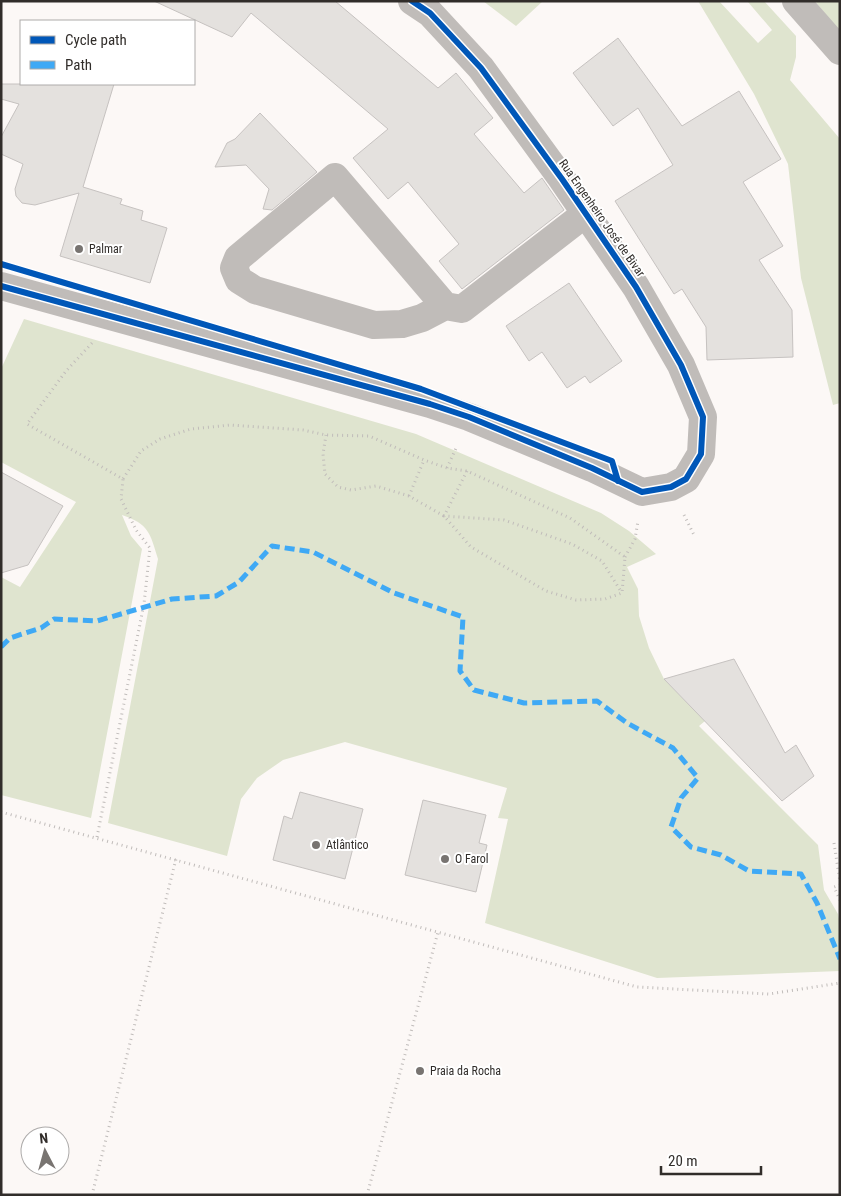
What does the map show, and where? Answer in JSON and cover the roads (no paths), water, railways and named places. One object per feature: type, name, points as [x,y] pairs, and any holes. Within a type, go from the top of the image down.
[{"type":"street","name":"Rua Engenheiro José de Bivar","points":[[1,286],[430,404],[469,417],[592,468],[642,492],[671,487],[686,479],[701,454],[703,417],[681,364],[636,287],[562,179],[481,68],[430,14],[412,1]]},
{"type":"street","points":[[796,1],[840,51]]},
{"type":"street","points":[[445,306],[335,177],[238,258],[234,268],[239,280],[255,290],[374,325],[402,324],[422,318],[445,306],[462,309],[585,214]]},
{"type":"place","name":"Palmar","points":[[79,249]]},
{"type":"place","name":"Atlântico","points":[[316,845]]},
{"type":"place","name":"O Farol","points":[[445,859]]},
{"type":"place","name":"Praia da Rocha","points":[[420,1071]]}]
